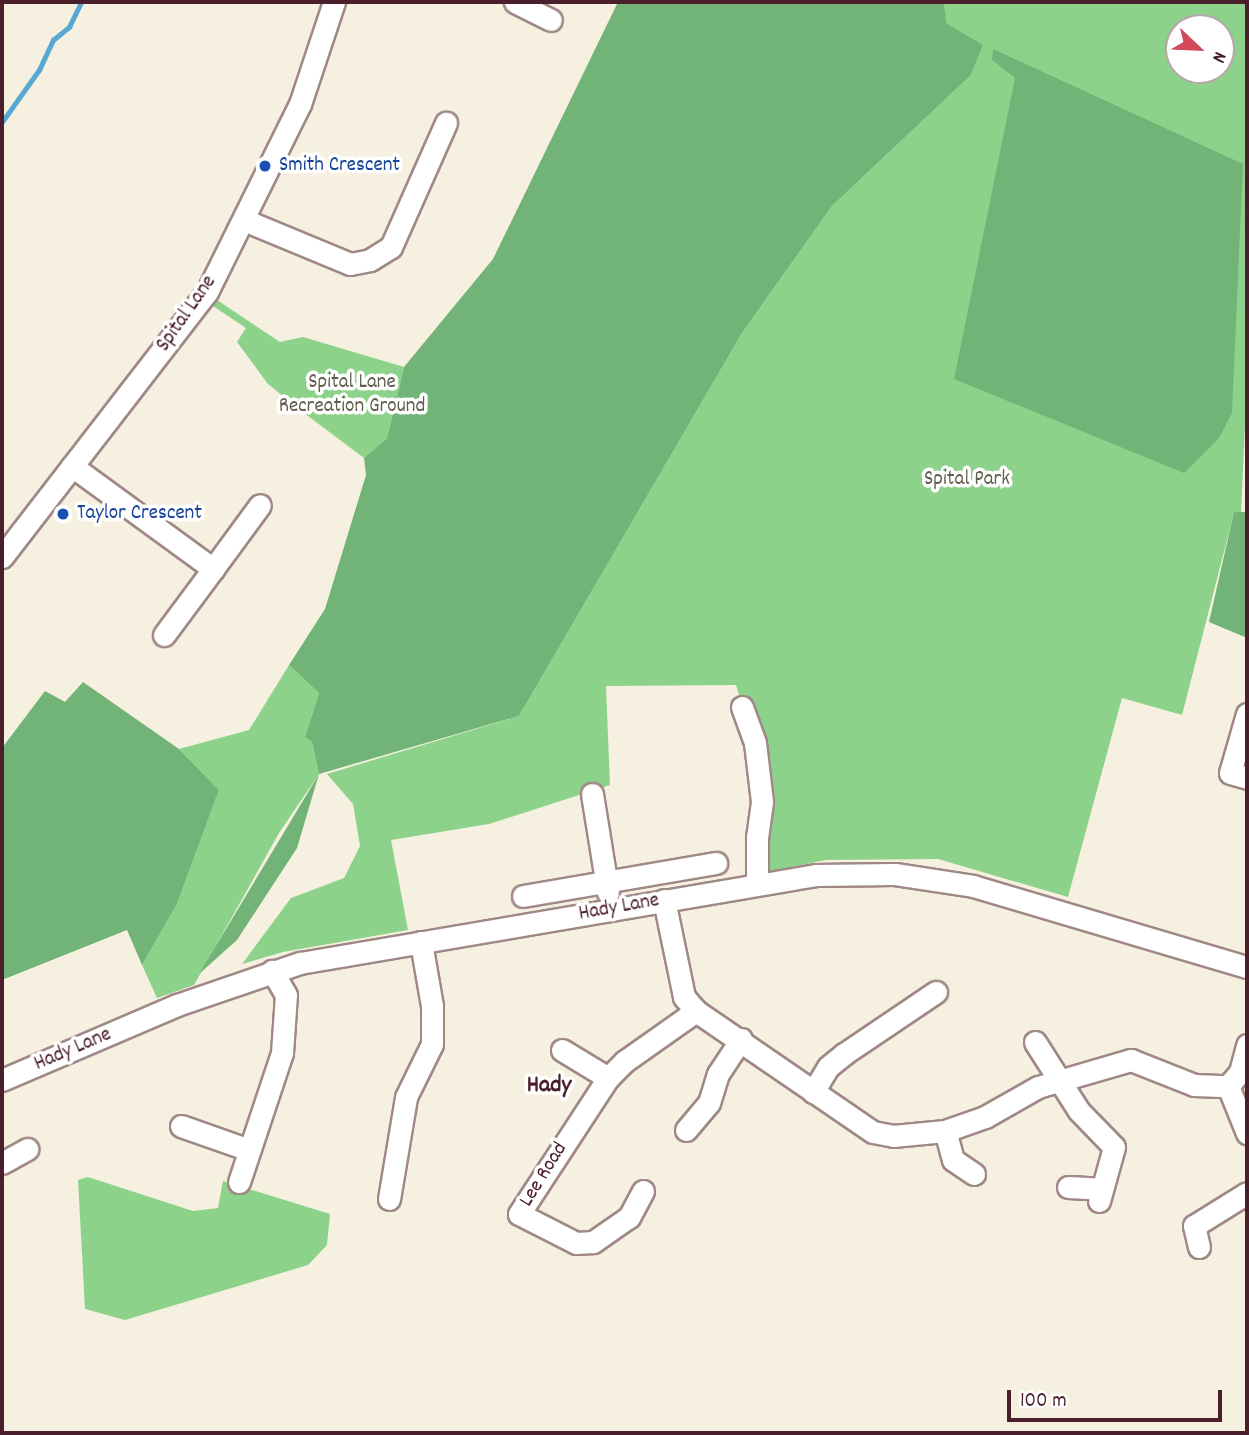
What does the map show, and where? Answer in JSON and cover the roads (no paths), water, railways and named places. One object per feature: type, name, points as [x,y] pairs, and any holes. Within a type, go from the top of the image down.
[{"type":"street","name":"Spital Lane","points":[[2,557],[202,299],[300,104],[334,2]]},
{"type":"street","points":[[244,220],[349,264],[370,260],[391,247],[446,123]]},
{"type":"street","points":[[72,466],[213,569]]},
{"type":"street","points":[[164,635],[260,505]]},
{"type":"street","points":[[742,708],[755,743],[762,802],[757,836],[757,883]]},
{"type":"street","points":[[1234,780],[1247,714]]},
{"type":"street","points":[[592,794],[603,881],[613,909]]},
{"type":"street","points":[[523,896],[716,863]]},
{"type":"street","name":"Hady Lane","points":[[2,1080],[177,1005],[272,971],[421,942],[816,875],[895,874],[963,884],[1247,967]]},
{"type":"street","points":[[664,900],[684,997],[696,1011],[741,1039],[873,1132],[893,1136],[945,1131],[1057,1081],[1131,1060],[1194,1085],[1228,1086]]},
{"type":"street","points":[[389,1199],[405,1097],[432,1044],[432,1006],[421,942]]},
{"type":"street","points":[[239,1182],[282,1053],[286,995],[272,971]]},
{"type":"street","points":[[813,1092],[828,1067],[936,992]]},
{"type":"street","name":"Lee Road","points":[[643,1191],[629,1217],[593,1242],[576,1243],[519,1214],[608,1078],[625,1061],[696,1011]]},
{"type":"street","points":[[686,1130],[709,1103],[719,1074],[741,1039]]},
{"type":"street","points":[[1035,1042],[1057,1081],[1114,1147],[1101,1195],[1068,1186]]},
{"type":"street","points":[[1228,1086],[1240,1072],[1247,1045]]},
{"type":"street","points":[[562,1049],[608,1078]]},
{"type":"street","points":[[1228,1086],[1247,1133]]},
{"type":"street","points":[[181,1126],[249,1150]]},
{"type":"street","points":[[945,1131],[953,1160],[974,1174]]},
{"type":"street","points":[[2,1163],[27,1149]]},
{"type":"street","points":[[1199,1247],[1194,1226],[1247,1193]]},
{"type":"waterway","points":[[2,122],[39,70],[53,40],[69,27],[81,2]]},
{"type":"place","name":"Smith Crescent","points":[[265,166]]},
{"type":"place","name":"Taylor Crescent","points":[[63,514]]},
{"type":"district","name":"Hady","points":[[549,1087]]},
{"type":"park label","name":"Spital Lane Recreation Ground","points":[[352,395]]},
{"type":"park label","name":"Spital Park","points":[[967,480]]}]
